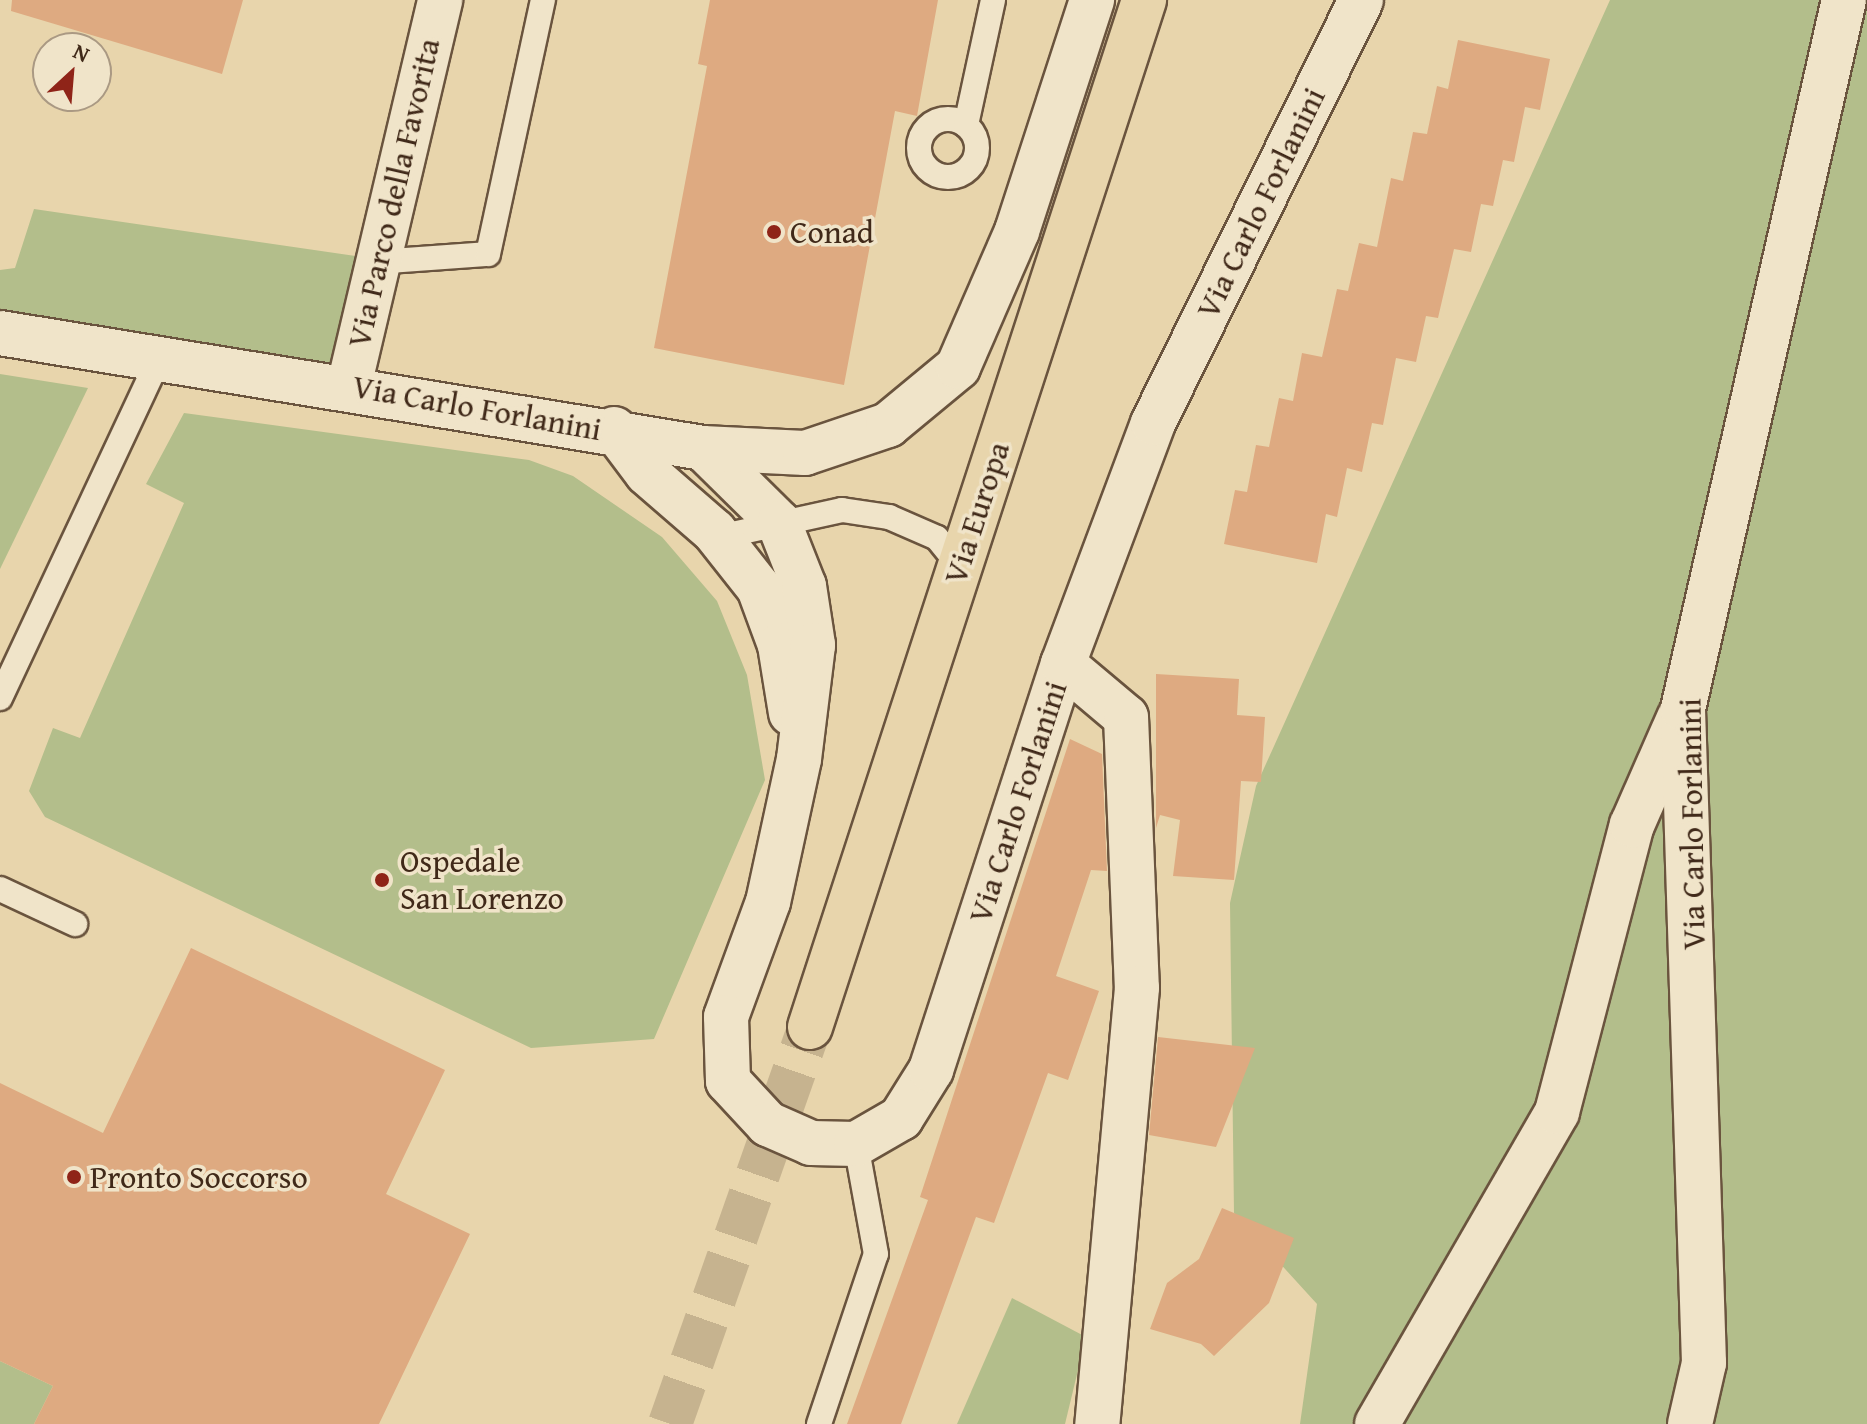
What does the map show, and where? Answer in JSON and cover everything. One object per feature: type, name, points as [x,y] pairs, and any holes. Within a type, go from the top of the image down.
[{"type":"main road","name":"Via Europa","points":[[810,1027],[1144,0]]},
{"type":"street","name":"Via Parco della Favorita","points":[[349,386],[440,0]]},
{"type":"street","points":[[614,429],[703,448],[805,453],[888,425],[958,367],[1017,231],[1092,0]]},
{"type":"street","name":"Via Carlo Forlanini","points":[[703,448],[779,523],[804,586],[813,645],[799,759],[768,902],[726,1017],[728,1081],[768,1124],[811,1143],[856,1144],[901,1118],[931,1070],[1063,664],[1153,423],[1361,0]]},
{"type":"street","name":"Via Carlo Forlanini","points":[[1690,1424],[1704,1363],[1683,709],[1844,0]]},
{"type":"street","name":"Via Carlo Forlanini","points":[[0,333],[614,429],[647,473],[719,537],[759,588],[780,645],[799,759]]},
{"type":"street","points":[[1063,664],[1126,717],[1137,988],[1097,1424]]},
{"type":"street","points":[[1377,1424],[1557,1112],[1632,825],[1683,709]]},
{"type":"lane","points":[[376,262],[488,254],[543,0]]},
{"type":"lane","points":[[966,125],[993,0]]},
{"type":"lane","points":[[0,698],[160,356]]},
{"type":"lane","points":[[719,537],[842,510],[889,517],[937,538],[960,566]]},
{"type":"lane","points":[[0,889],[75,924]]},
{"type":"lane","points":[[819,1424],[876,1254],[856,1144]]},
{"type":"green space","points":[[1610,0],[1867,0],[1867,1424],[1300,1424],[1317,1304],[1234,1213],[1230,903],[1256,786]]},
{"type":"green space","points":[[34,209],[376,259],[347,375],[0,320],[0,270],[15,268]]},
{"type":"green space","points":[[0,374],[88,388],[0,569]]},
{"type":"green space","points":[[184,413],[529,460],[573,476],[662,537],[717,601],[747,675],[765,780],[654,1039],[531,1048],[45,817],[29,791],[53,728],[80,738],[184,503],[146,484]]},
{"type":"green space","points":[[1012,1298],[1086,1337],[1065,1424],[957,1424]]},
{"type":"green space","points":[[0,1361],[53,1386],[34,1424],[0,1424]]},
{"type":"building","points":[[12,0],[243,0],[222,74],[112,41],[112,32],[81,32],[11,11]]},
{"type":"building","name":"Conad","points":[[710,0],[938,0],[917,116],[895,111],[844,385],[654,348],[707,66],[698,64]]},
{"type":"building","points":[[1458,40],[1550,59],[1540,110],[1525,107],[1514,162],[1503,160],[1493,206],[1481,204],[1471,252],[1454,249],[1438,318],[1426,316],[1416,362],[1396,358],[1383,425],[1372,423],[1362,472],[1347,468],[1337,517],[1326,514],[1317,563],[1224,544],[1235,490],[1247,492],[1256,445],[1269,447],[1279,398],[1293,401],[1302,353],[1322,357],[1337,289],[1348,291],[1359,243],[1377,247],[1391,178],[1403,181],[1413,132],[1427,134],[1437,86],[1448,89]]},
{"type":"building","points":[[1156,674],[1239,679],[1237,715],[1265,717],[1261,782],[1241,781],[1234,880],[1173,876],[1180,820],[1160,815],[1156,828]]},
{"type":"building","points":[[1070,739],[1102,754],[1107,871],[1091,870],[1056,976],[1099,991],[1068,1080],[1048,1073],[994,1223],[976,1217],[901,1424],[847,1424],[928,1200],[920,1197]]},
{"type":"building","points":[[191,948],[445,1070],[386,1194],[470,1234],[379,1424],[34,1424],[53,1386],[0,1361],[0,1083],[103,1133]]},
{"type":"building","points":[[1158,1037],[1255,1048],[1216,1147],[1149,1135]]},
{"type":"building","points":[[1222,1208],[1294,1238],[1269,1303],[1214,1356],[1201,1344],[1150,1329],[1167,1283],[1199,1259]]},
{"type":"tunnel","points":[[670,1424],[810,1027]]},
{"type":"place","name":"Conad","points":[[774,232]]},
{"type":"place","name":"Ospedale San Lorenzo","points":[[382,880]]},
{"type":"place","name":"Pronto Soccorso","points":[[74,1177]]}]
